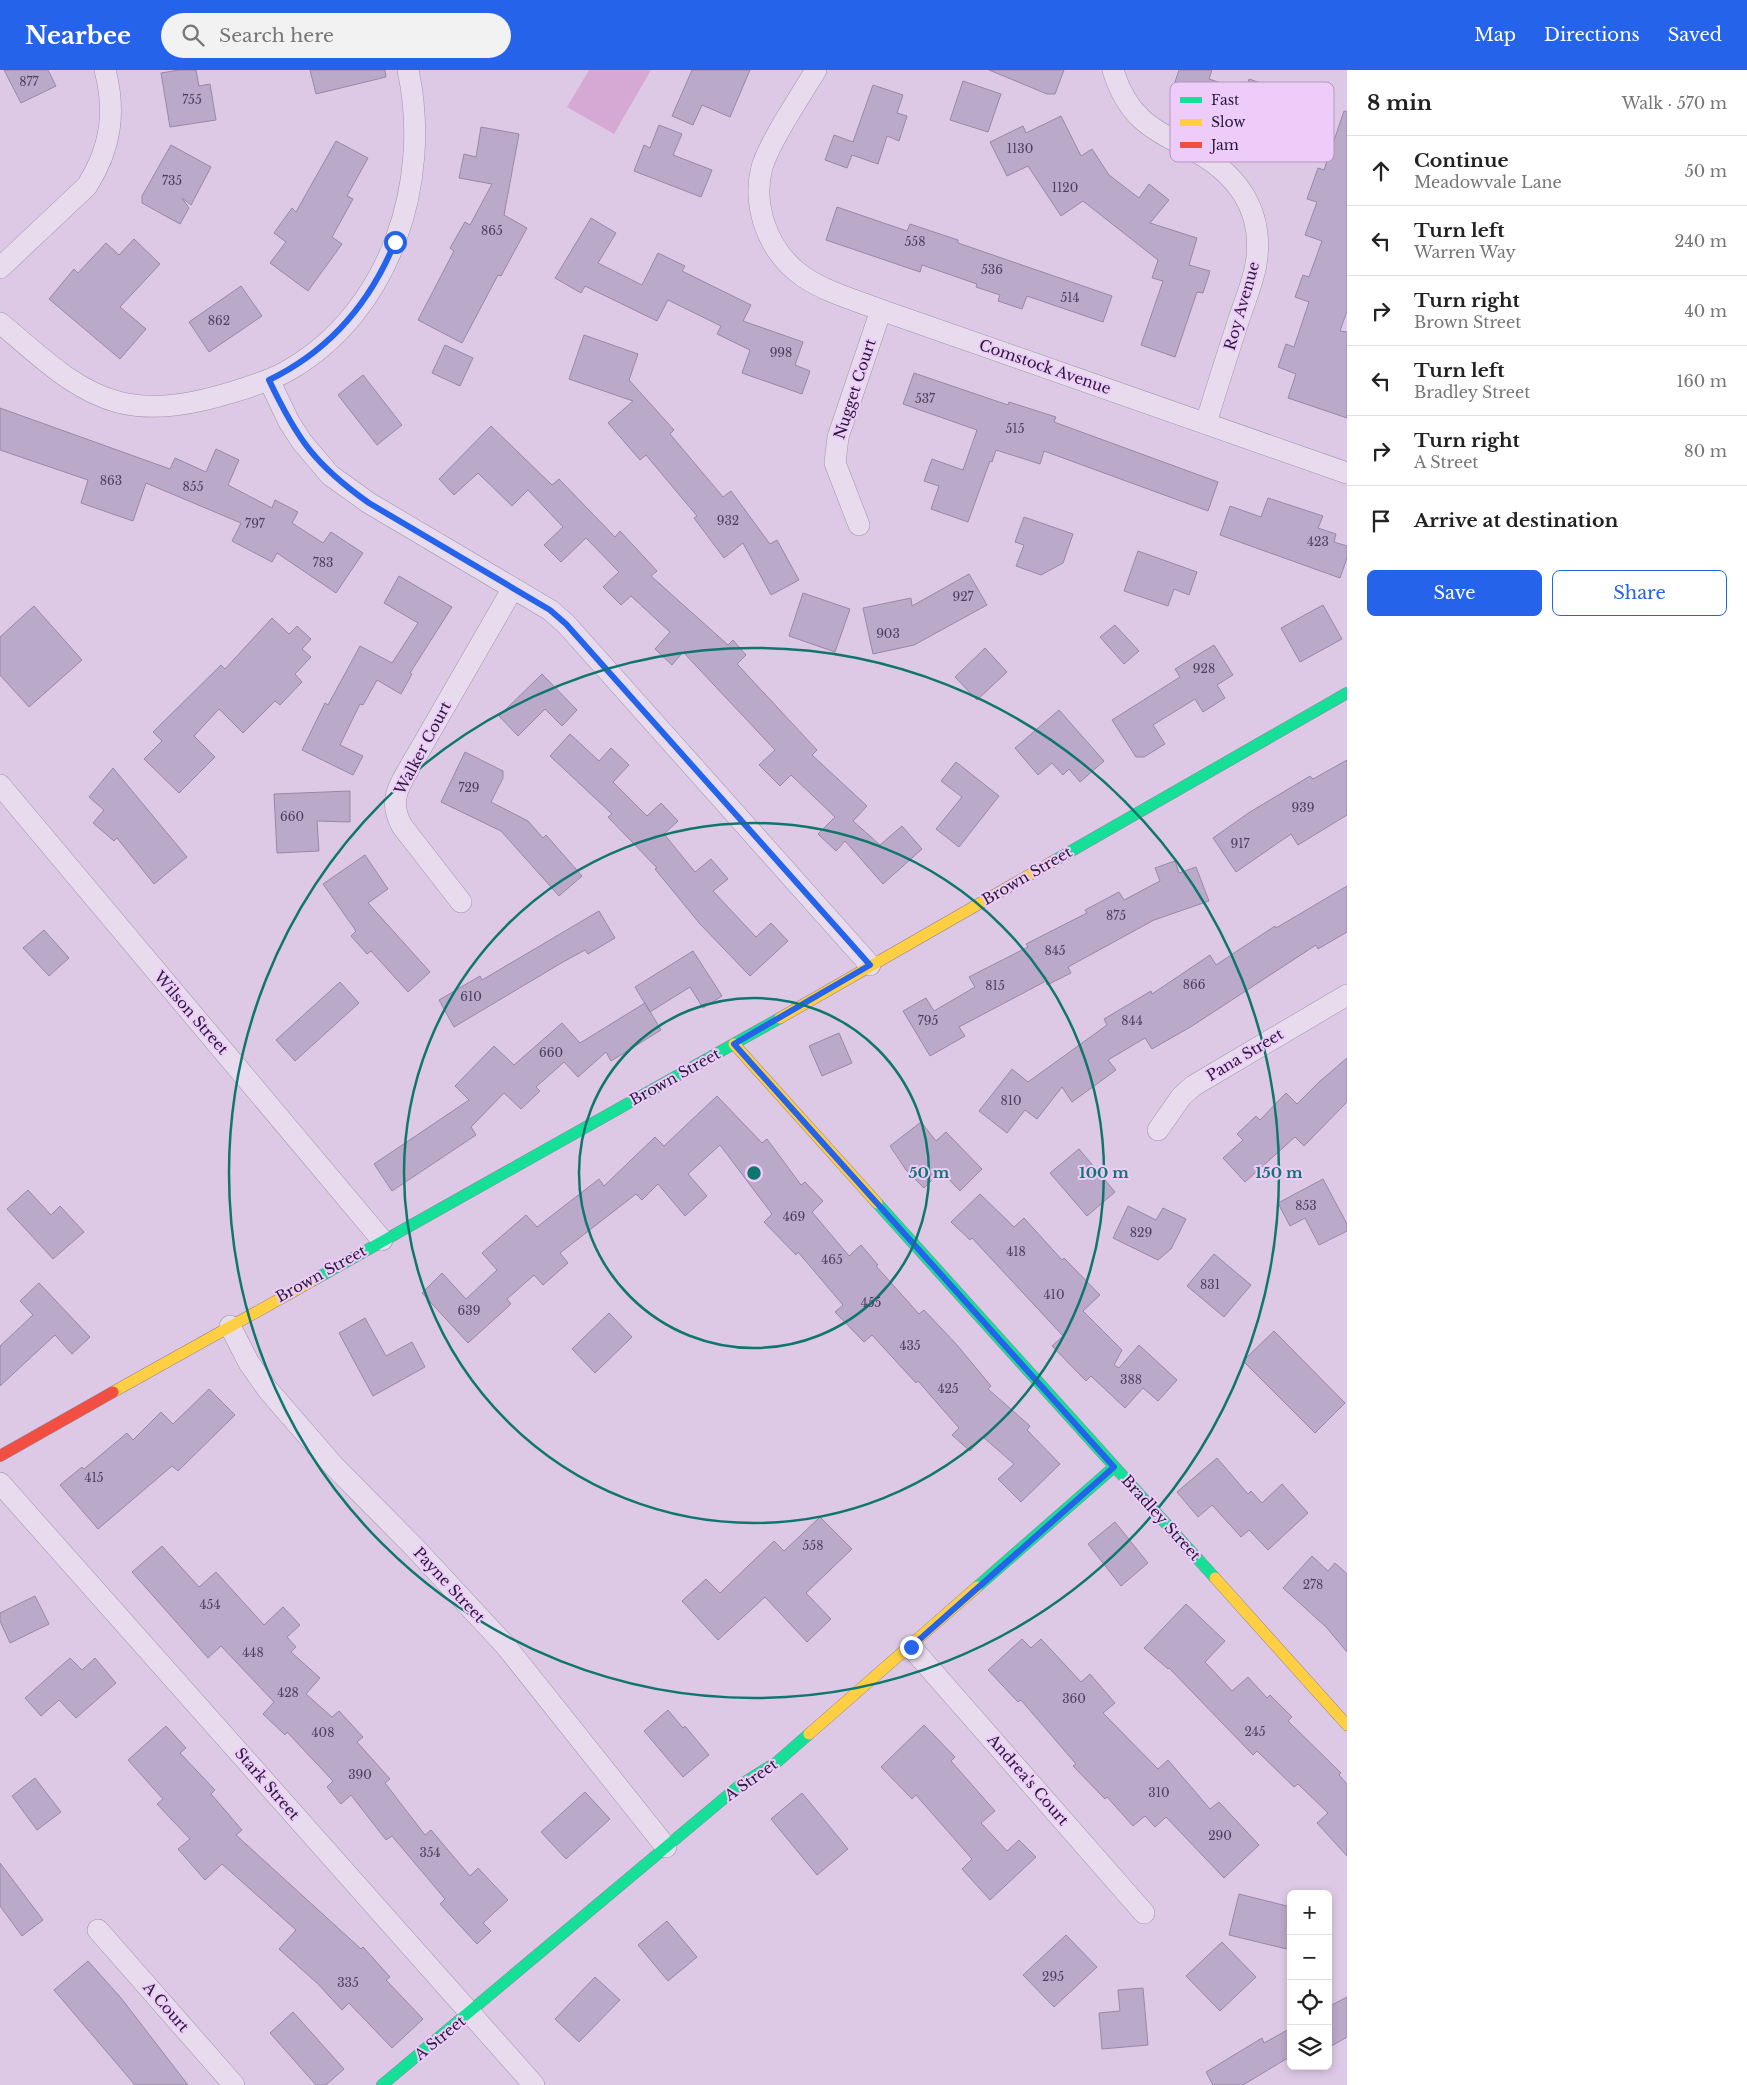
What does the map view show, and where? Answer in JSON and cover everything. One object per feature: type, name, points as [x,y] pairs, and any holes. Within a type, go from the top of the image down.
[{"type":"street","points":[[0,268],[88,186],[97,171],[108,142],[111,124],[110,89],[105,70]]},
{"type":"street","points":[[0,323],[65,376],[100,396],[119,402],[161,406],[184,404],[219,396],[269,380],[304,361],[347,323],[370,294],[388,260],[406,208],[412,165],[414,117],[408,70]]},
{"type":"street","name":"Comstock Avenue","points":[[816,70],[762,166],[758,195],[760,210],[775,249],[798,275],[818,286],[880,310],[1347,473]]},
{"type":"street","name":"Roy Avenue","points":[[1113,70],[1120,91],[1130,109],[1158,133],[1170,139]]},
{"type":"street","name":"Roy Avenue","points":[[1206,423],[1256,264],[1256,228],[1251,207],[1243,192],[1230,176],[1214,162]]},
{"type":"street","name":"Nugget Court","points":[[859,525],[835,463],[836,450],[838,437],[880,310]]},
{"type":"street","points":[[269,380],[289,422],[302,442],[330,475],[369,503],[550,610],[566,624],[870,965]]},
{"type":"street","name":"Walker Court","points":[[461,902],[402,826],[396,814],[394,803],[400,785],[513,588]]},
{"type":"street","name":"Brown Street","points":[[0,1456],[734,1044],[1347,693]]},
{"type":"street","name":"Wilson Street","points":[[0,785],[382,1240]]},
{"type":"street","name":"Pana Street","points":[[1158,1130],[1186,1091],[1347,995]]},
{"type":"street","name":"Bradley Street","points":[[734,1044],[1347,1725]]},
{"type":"street","name":"Payne Street","points":[[230,1326],[249,1362],[268,1390],[333,1465],[415,1548],[505,1645],[666,1847]]},
{"type":"street","name":"A Street","points":[[382,2085],[470,2014],[740,1785],[777,1762],[911,1647],[1114,1467]]},
{"type":"street","name":"Stark Street","points":[[0,1482],[534,2085]]},
{"type":"street","name":"Andrea's Court","points":[[911,1647],[1144,1914]]},
{"type":"street","name":"A Court","points":[[98,1930],[234,2085]]},
{"type":"shaded area","points":[[589,70],[651,70],[614,134],[567,107]]},
{"type":"building","points":[[4,70],[48,70],[56,86],[21,103]]},
{"type":"building","points":[[196,70],[199,86],[210,84],[216,120],[170,127],[161,73]]},
{"type":"building","points":[[310,70],[385,70],[386,77],[316,94]]},
{"type":"building","points":[[692,70],[750,70],[730,117],[702,105],[693,125],[672,116]]},
{"type":"building","points":[[989,70],[1064,70],[1055,94],[1047,94]]},
{"type":"building","points":[[1179,70],[1212,70],[1209,79],[1218,82],[1175,82]]},
{"type":"building","points":[[963,81],[1001,94],[988,132],[950,120]]},
{"type":"building","points":[[873,85],[903,95],[897,113],[907,116],[899,141],[887,136],[878,164],[852,155],[847,168],[825,160],[834,135],[853,142]]},
{"type":"building","points":[[1344,111],[1347,112],[1347,311],[1340,331],[1347,332],[1347,418],[1288,398],[1296,374],[1278,367],[1286,344],[1294,347],[1309,302],[1295,297],[1303,275],[1309,277],[1322,241],[1305,235],[1317,202],[1307,199],[1318,168],[1324,170],[1327,162],[1334,162],[1334,140]]},
{"type":"building","points":[[1061,116],[1081,156],[1092,149],[1109,175],[1139,198],[1149,184],[1169,200],[1150,223],[1197,238],[1189,265],[1210,271],[1203,293],[1197,292],[1175,357],[1141,345],[1163,281],[1152,278],[1158,260],[1083,201],[1061,216],[1028,166],[1007,176],[990,142],[1023,126],[1026,133]]},
{"type":"building","points":[[659,125],[682,134],[673,155],[712,170],[701,197],[634,171],[644,145],[650,148]]},
{"type":"building","points":[[481,127],[519,134],[504,215],[527,228],[501,276],[498,275],[462,343],[418,320],[454,251],[450,248],[465,222],[470,225],[492,184],[459,178],[464,154],[476,157]]},
{"type":"building","points":[[336,141],[368,158],[347,196],[353,199],[332,237],[342,244],[308,291],[270,263],[286,242],[274,233],[292,208],[296,212]]},
{"type":"building","points":[[171,145],[211,167],[191,205],[182,198],[189,208],[180,224],[142,203],[142,196]]},
{"type":"building","points":[[837,207],[907,231],[910,224],[958,240],[958,243],[1112,296],[1103,322],[1027,296],[1022,309],[998,301],[1000,295],[976,287],[977,284],[922,265],[920,272],[826,240]]},
{"type":"building","points":[[591,218],[616,233],[598,263],[642,285],[658,253],[685,266],[682,271],[751,305],[743,321],[803,342],[795,365],[810,371],[802,394],[742,373],[750,350],[717,334],[721,326],[668,300],[657,321],[585,286],[581,293],[555,278]]},
{"type":"building","points":[[134,239],[160,264],[120,307],[146,329],[120,359],[49,299],[74,269],[78,273],[106,243],[119,255]]},
{"type":"building","points":[[241,286],[262,316],[209,352],[189,322]]},
{"type":"building","points":[[584,335],[638,354],[629,380],[674,430],[670,434],[723,497],[731,491],[770,544],[777,540],[799,580],[771,595],[743,543],[724,558],[694,518],[697,516],[646,455],[640,460],[608,423],[633,401],[569,379]]},
{"type":"building","points":[[445,345],[473,358],[460,386],[432,373]]},
{"type":"building","points":[[914,373],[1008,405],[1009,402],[1056,417],[1054,422],[1218,482],[1208,511],[1044,451],[1040,464],[996,450],[992,462],[990,461],[968,522],[931,509],[939,486],[924,481],[932,459],[963,470],[977,430],[903,404]]},
{"type":"building","points":[[363,375],[402,425],[377,445],[338,395]]},
{"type":"building","points":[[0,408],[170,469],[175,458],[206,472],[216,449],[239,460],[228,485],[272,508],[275,500],[298,512],[292,523],[323,543],[331,532],[363,553],[336,593],[277,553],[272,562],[232,541],[241,523],[146,483],[133,521],[81,503],[88,480],[0,450]]},
{"type":"building","points":[[491,426],[552,485],[559,479],[615,537],[620,531],[657,571],[651,576],[728,645],[733,640],[746,655],[737,664],[817,750],[812,755],[867,806],[853,821],[880,845],[902,826],[922,849],[883,884],[845,841],[836,851],[818,834],[835,817],[791,775],[780,786],[759,765],[775,750],[683,652],[672,665],[655,649],[670,632],[631,596],[621,605],[603,587],[619,572],[586,538],[561,562],[544,545],[563,527],[528,490],[512,506],[478,473],[454,495],[439,479]]},
{"type":"building","points":[[1268,498],[1323,516],[1318,528],[1336,534],[1334,542],[1347,546],[1347,558],[1340,578],[1220,535],[1230,506],[1261,517]]},
{"type":"building","points":[[1024,517],[1073,534],[1063,563],[1041,575],[1016,566],[1024,545],[1015,542]]},
{"type":"building","points":[[1138,551],[1197,572],[1189,595],[1174,589],[1168,606],[1124,591]]},
{"type":"building","points":[[969,574],[987,605],[914,645],[873,654],[863,608],[911,598],[912,606]]},
{"type":"building","points":[[399,576],[452,607],[410,673],[412,674],[401,694],[377,680],[363,705],[360,704],[340,745],[363,756],[353,775],[302,750],[325,703],[328,705],[360,646],[392,663],[418,623],[384,603]]},
{"type":"building","points":[[803,593],[850,609],[835,652],[789,636]]},
{"type":"building","points":[[1323,605],[1342,639],[1300,662],[1281,628]]},
{"type":"building","points":[[34,606],[82,660],[29,707],[0,675],[0,637]]},
{"type":"building","points":[[272,618],[289,634],[297,626],[311,639],[302,649],[311,657],[295,674],[302,682],[280,705],[275,701],[243,733],[219,709],[194,736],[215,757],[179,793],[144,759],[162,741],[153,732],[221,665],[225,669]]},
{"type":"building","points":[[1115,625],[1139,651],[1124,664],[1100,637]]},
{"type":"building","points":[[1214,645],[1233,675],[1217,685],[1225,698],[1203,712],[1195,699],[1153,725],[1165,744],[1144,757],[1136,757],[1112,720],[1180,677],[1175,669]]},
{"type":"building","points":[[985,648],[1007,672],[977,700],[955,677]]},
{"type":"building","points":[[542,674],[577,710],[562,726],[545,709],[518,736],[499,716]]},
{"type":"building","points":[[1059,710],[1104,761],[1080,782],[1069,769],[1063,775],[1052,763],[1038,775],[1015,748]]},
{"type":"building","points":[[570,734],[599,761],[611,748],[629,765],[613,782],[647,816],[661,803],[678,821],[664,834],[695,872],[711,859],[728,879],[713,891],[756,937],[771,923],[788,941],[750,976],[700,924],[655,869],[657,868],[608,817],[612,814],[550,756]]},
{"type":"building","points":[[465,752],[503,771],[503,778],[491,802],[528,821],[543,838],[546,835],[582,876],[559,896],[501,831],[441,802]]},
{"type":"building","points":[[1347,760],[1347,815],[1298,845],[1291,834],[1236,872],[1213,838],[1250,812],[1310,776],[1313,779]]},
{"type":"building","points":[[956,762],[999,796],[959,847],[936,829],[962,797],[941,781]]},
{"type":"building","points":[[113,768],[187,857],[154,884],[117,838],[114,841],[93,823],[104,810],[89,797]]},
{"type":"building","points":[[350,791],[350,822],[317,821],[319,851],[277,853],[274,794]]},
{"type":"building","points":[[365,855],[388,889],[368,903],[430,972],[408,992],[371,951],[367,954],[351,936],[356,931],[323,884]]},
{"type":"building","points":[[1175,861],[1179,873],[1196,867],[1209,901],[1154,920],[1068,967],[1071,973],[1047,985],[1046,981],[959,1027],[965,1036],[930,1056],[903,1011],[926,998],[934,1011],[975,987],[969,977],[1028,947],[1026,944],[1087,913],[1085,910],[1119,892],[1124,900],[1160,881],[1155,868]]},
{"type":"building","points":[[1347,886],[1347,932],[1318,949],[1316,945],[1192,1026],[1152,1049],[1145,1038],[1108,1060],[1116,1070],[1072,1102],[1062,1087],[1037,1119],[1025,1110],[1007,1133],[979,1111],[1012,1069],[1028,1082],[1107,1025],[1104,1019],[1151,991],[1152,994],[1210,955],[1216,965],[1275,926],[1276,928]]},
{"type":"building","points":[[599,911],[615,938],[588,954],[585,950],[563,962],[454,1027],[439,1000],[480,976],[482,980]]},
{"type":"building","points":[[44,930],[69,958],[49,976],[23,948]]},
{"type":"building","points":[[693,951],[722,996],[703,1008],[690,987],[650,1012],[635,987]]},
{"type":"building","points":[[340,982],[359,1003],[295,1061],[276,1040]]},
{"type":"building","points":[[645,1003],[661,1030],[611,1061],[606,1052],[578,1077],[564,1062],[536,1087],[540,1091],[521,1109],[504,1093],[471,1127],[476,1135],[392,1191],[374,1164],[469,1100],[455,1086],[494,1046],[514,1065],[562,1023],[580,1043]]},
{"type":"building","points":[[839,1033],[852,1063],[822,1076],[809,1046]]},
{"type":"building","points":[[1347,1058],[1347,1102],[1304,1146],[1295,1137],[1245,1182],[1223,1158],[1243,1140],[1237,1134],[1256,1116],[1260,1120],[1286,1093],[1297,1104]]},
{"type":"building","points":[[717,1096],[762,1143],[767,1139],[801,1185],[805,1182],[823,1201],[812,1212],[849,1256],[861,1245],[878,1265],[876,1266],[919,1314],[924,1310],[957,1345],[991,1386],[988,1389],[1030,1426],[1027,1430],[1060,1464],[1021,1502],[998,1479],[1014,1464],[983,1437],[970,1451],[952,1435],[959,1428],[918,1381],[916,1383],[872,1335],[864,1342],[835,1312],[843,1305],[798,1252],[796,1255],[764,1222],[772,1214],[720,1145],[688,1174],[707,1196],[685,1216],[658,1184],[642,1200],[636,1194],[560,1253],[568,1263],[543,1285],[534,1275],[507,1299],[511,1304],[468,1343],[422,1293],[442,1273],[466,1299],[497,1270],[482,1253],[526,1215],[537,1227],[599,1179],[604,1186],[655,1137],[664,1146]]},
{"type":"building","points":[[921,1122],[936,1141],[946,1132],[982,1169],[960,1191],[941,1171],[924,1188],[906,1170],[890,1146]]},
{"type":"building","points":[[1079,1149],[1115,1192],[1087,1216],[1050,1173]]},
{"type":"building","points":[[1323,1179],[1347,1224],[1347,1231],[1319,1245],[1305,1218],[1290,1226],[1278,1203]]},
{"type":"building","points":[[28,1190],[51,1215],[60,1206],[84,1232],[53,1259],[7,1209]]},
{"type":"building","points":[[980,1194],[1014,1227],[1024,1218],[1062,1260],[1064,1258],[1100,1295],[1083,1311],[1122,1350],[1114,1365],[1119,1368],[1139,1345],[1177,1380],[1158,1401],[1143,1388],[1125,1408],[1091,1376],[1086,1381],[1052,1346],[1063,1336],[972,1238],[970,1240],[951,1222]]},
{"type":"building","points":[[1128,1206],[1156,1220],[1163,1208],[1186,1219],[1171,1249],[1158,1260],[1113,1238]]},
{"type":"building","points":[[1214,1254],[1251,1285],[1224,1317],[1187,1286]]},
{"type":"building","points":[[39,1283],[90,1337],[72,1354],[55,1335],[0,1386],[0,1346],[33,1315],[20,1301]]},
{"type":"building","points":[[609,1313],[632,1337],[595,1373],[572,1349]]},
{"type":"building","points":[[365,1318],[386,1356],[412,1342],[425,1367],[373,1396],[339,1333]]},
{"type":"building","points":[[1274,1331],[1345,1403],[1315,1433],[1243,1361]]},
{"type":"building","points":[[209,1389],[235,1415],[178,1471],[172,1466],[98,1529],[60,1485],[82,1467],[84,1469],[127,1433],[133,1440],[161,1412],[173,1424]]},
{"type":"building","points":[[1217,1458],[1248,1494],[1251,1491],[1262,1503],[1282,1484],[1308,1513],[1268,1550],[1249,1530],[1241,1537],[1212,1505],[1198,1517],[1177,1492]]},
{"type":"building","points":[[820,1517],[852,1549],[806,1593],[831,1619],[807,1642],[765,1597],[718,1640],[682,1601],[706,1579],[720,1593],[774,1541],[784,1551]]},
{"type":"building","points":[[1115,1522],[1148,1563],[1121,1586],[1088,1544]]},
{"type":"building","points":[[162,1546],[199,1587],[216,1572],[264,1625],[283,1607],[300,1625],[287,1637],[296,1647],[291,1652],[320,1678],[306,1694],[332,1717],[339,1711],[363,1737],[357,1742],[390,1779],[385,1783],[425,1835],[431,1830],[470,1876],[478,1868],[508,1900],[483,1923],[491,1931],[477,1944],[440,1904],[445,1899],[392,1836],[386,1840],[351,1795],[341,1804],[327,1787],[333,1781],[287,1732],[285,1735],[263,1714],[274,1702],[221,1646],[208,1658],[132,1572]]},
{"type":"building","points":[[1312,1556],[1328,1571],[1335,1563],[1347,1574],[1347,1652],[1326,1627],[1283,1588]]},
{"type":"building","points":[[35,1596],[49,1624],[10,1643],[0,1621],[0,1613]]},
{"type":"building","points":[[1186,1604],[1225,1641],[1205,1662],[1232,1691],[1248,1677],[1267,1698],[1270,1695],[1292,1717],[1288,1721],[1341,1773],[1339,1775],[1347,1784],[1347,1856],[1317,1823],[1328,1813],[1298,1784],[1294,1787],[1257,1751],[1253,1755],[1169,1668],[1144,1648]]},
{"type":"building","points":[[1022,1639],[1031,1648],[1041,1639],[1081,1682],[1090,1674],[1115,1703],[1103,1713],[1158,1769],[1168,1760],[1210,1809],[1219,1802],[1259,1845],[1224,1878],[1166,1817],[1155,1827],[1145,1816],[1133,1826],[1107,1797],[1105,1799],[1073,1766],[1076,1764],[1021,1700],[1018,1702],[988,1670]]},
{"type":"building","points":[[70,1658],[82,1670],[95,1658],[116,1683],[76,1718],[59,1700],[41,1716],[25,1698]]},
{"type":"building","points":[[668,1710],[683,1728],[685,1726],[709,1755],[683,1777],[644,1731]]},
{"type":"building","points":[[924,1725],[955,1757],[951,1761],[995,1811],[981,1823],[1007,1851],[1019,1840],[1036,1857],[990,1900],[962,1869],[972,1859],[916,1795],[912,1799],[881,1767]]},
{"type":"building","points":[[166,1726],[186,1748],[180,1753],[215,1790],[211,1794],[242,1830],[236,1835],[361,1949],[363,1947],[390,1977],[386,1980],[423,2019],[392,2048],[349,2003],[342,2010],[318,1984],[279,1949],[296,1930],[222,1864],[205,1880],[178,1849],[190,1839],[157,1804],[163,1799],[128,1760]]},
{"type":"building","points":[[35,1778],[61,1812],[37,1830],[12,1796]]},
{"type":"building","points":[[585,1792],[610,1819],[566,1859],[541,1832]]},
{"type":"building","points":[[802,1793],[848,1849],[817,1875],[771,1819]]},
{"type":"building","points":[[0,1863],[43,1920],[22,1936],[0,1906]]},
{"type":"building","points":[[1239,1894],[1287,1906],[1287,1949],[1229,1935]]},
{"type":"building","points":[[667,1921],[697,1957],[668,1981],[638,1945]]},
{"type":"building","points":[[1066,1935],[1097,1967],[1054,2007],[1023,1975]]},
{"type":"building","points":[[1222,1942],[1256,1977],[1220,2011],[1186,1976]]},
{"type":"building","points":[[88,1961],[121,1998],[188,2085],[135,2085],[54,1990]]},
{"type":"building","points":[[595,1977],[620,2000],[579,2042],[555,2019]]},
{"type":"building","points":[[1143,1988],[1148,2045],[1102,2049],[1099,2013],[1120,2011],[1118,1990]]},
{"type":"building","points":[[1347,1997],[1347,2037],[1332,2046],[1332,2025],[1332,2005]]},
{"type":"building","points":[[293,2012],[344,2069],[326,2085],[316,2085],[270,2033]]},
{"type":"building","points":[[1287,2030],[1287,2058],[1243,2085],[1213,2085],[1206,2072],[1262,2038],[1264,2043]]},
{"type":"traffic: fast","points":[[1052,862],[1347,693]]},
{"type":"traffic: fast","points":[[312,1281],[780,1018]]},
{"type":"traffic: fast","points":[[877,1203],[1215,1578]]},
{"type":"traffic: fast","points":[[977,1587],[1114,1467]]},
{"type":"traffic: fast","points":[[382,2085],[740,1785],[777,1762],[809,1734]]},
{"type":"traffic: slow","points":[[780,1018],[1052,862]]},
{"type":"traffic: slow","points":[[734,1044],[877,1203]]},
{"type":"traffic: slow","points":[[113,1392],[312,1281]]},
{"type":"traffic: slow","points":[[1215,1578],[1347,1725]]},
{"type":"traffic: slow","points":[[809,1734],[977,1587]]},
{"type":"traffic: jam","points":[[0,1456],[113,1392]]},
{"type":"route","points":[[395,242],[370,294],[347,323],[304,361],[269,380],[289,422],[302,442],[330,475],[349,489],[369,503],[550,610],[566,624],[870,965],[734,1044],[1114,1467],[911,1647]]}]
